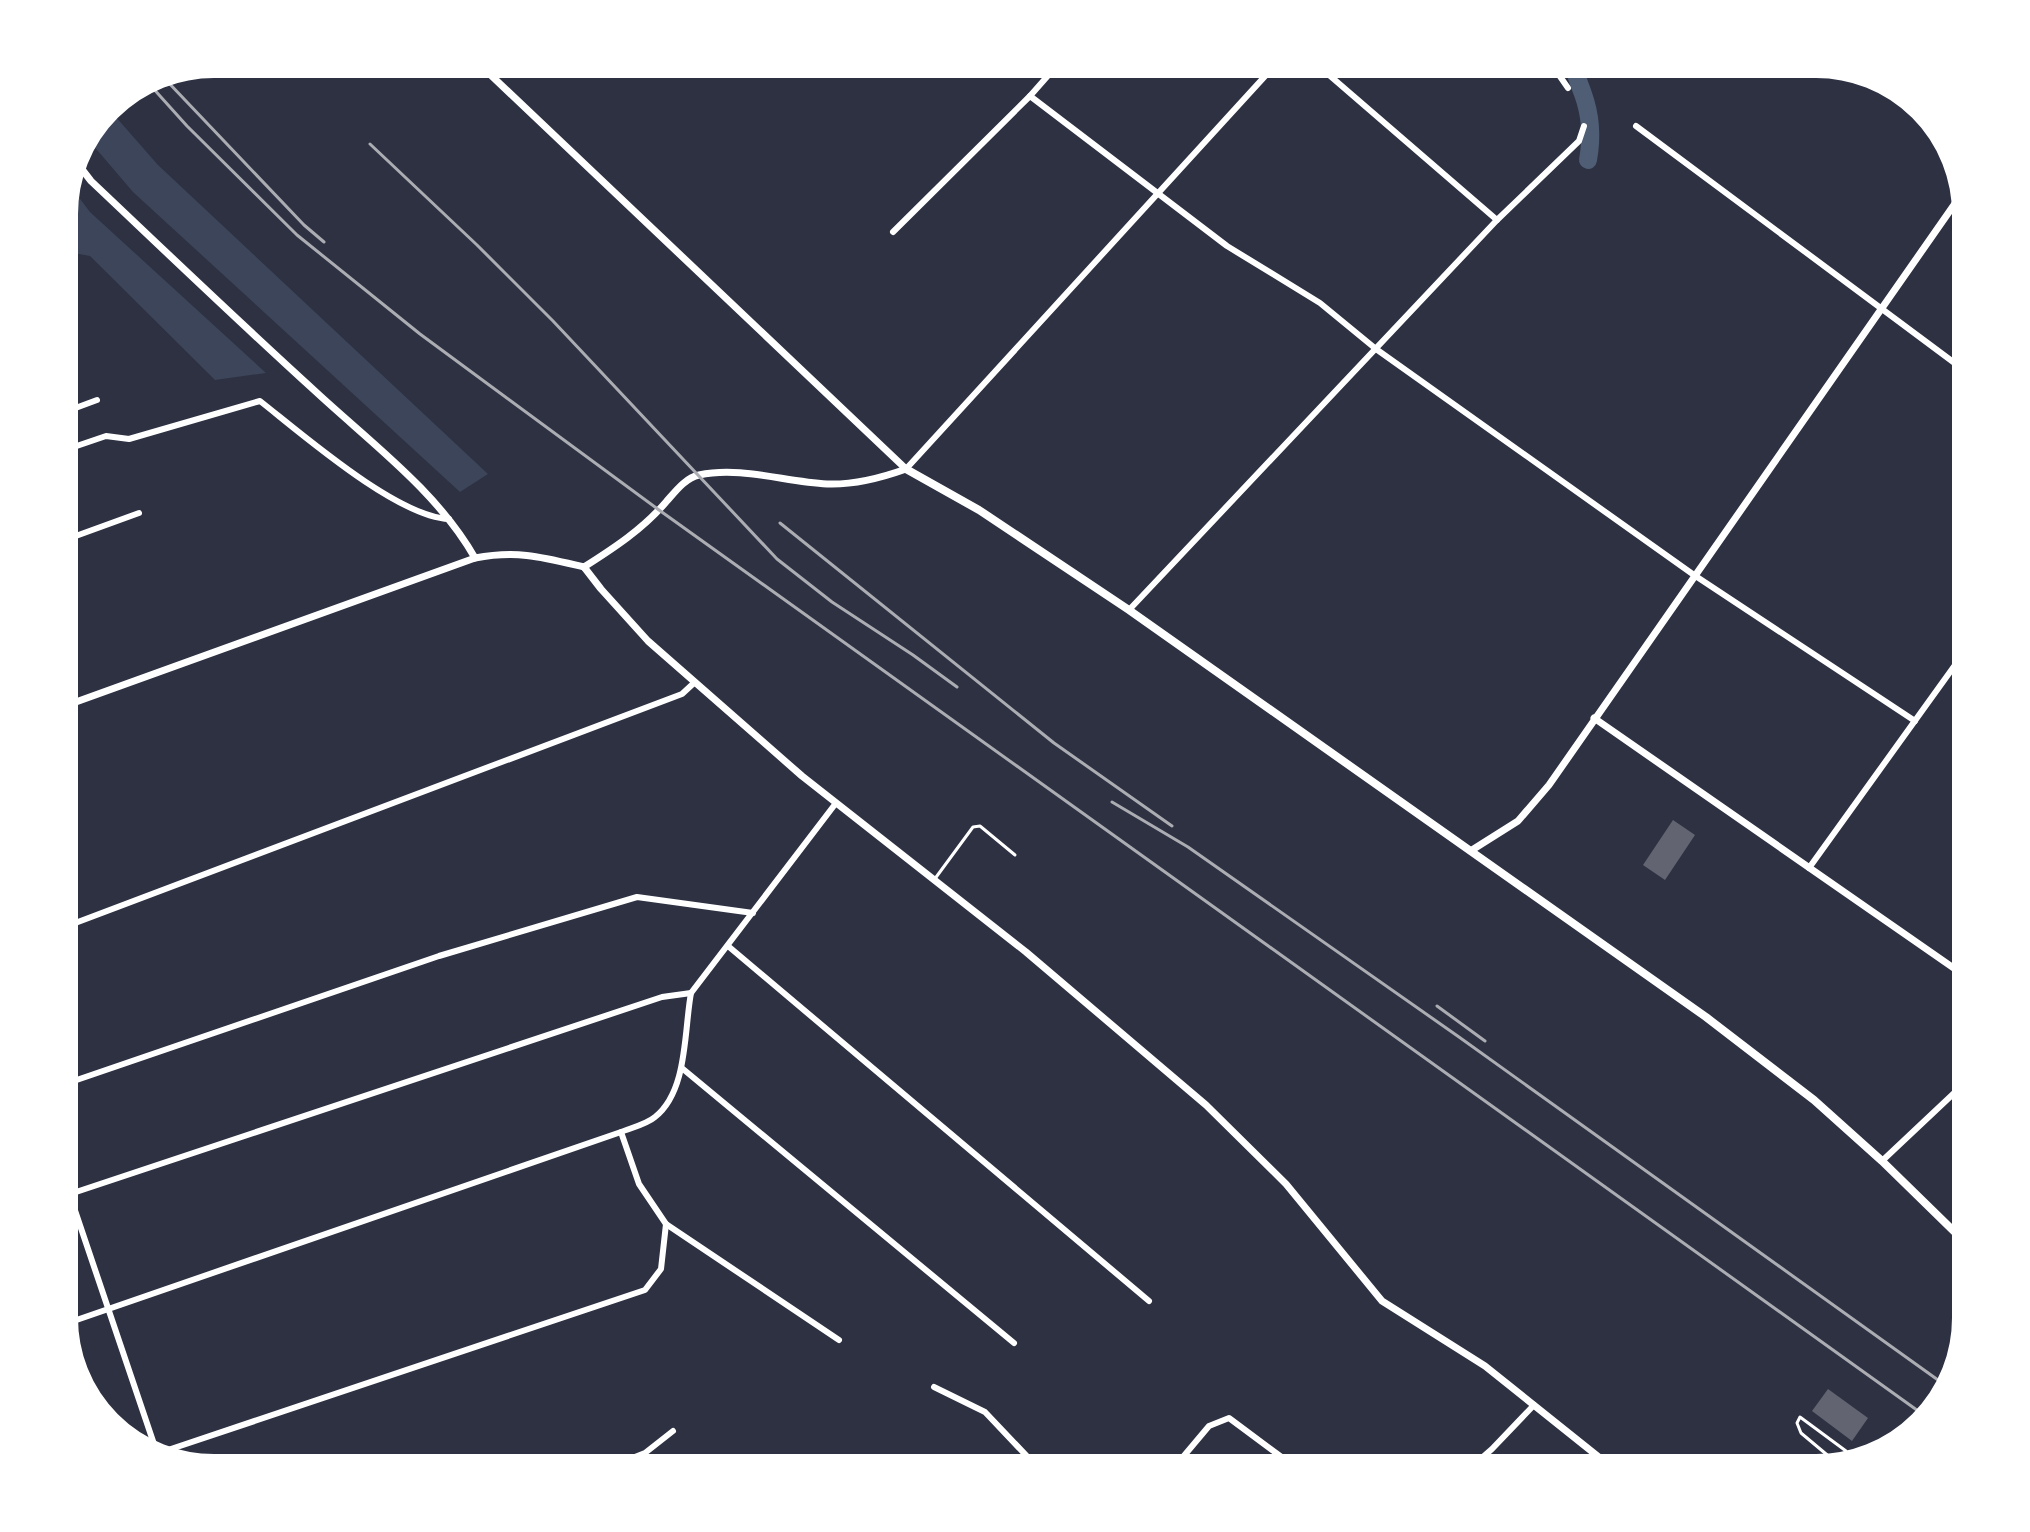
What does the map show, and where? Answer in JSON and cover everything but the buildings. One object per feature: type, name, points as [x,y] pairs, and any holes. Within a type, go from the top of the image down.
[{"type":"main road","points":[[906,469],[979,510],[1129,610],[1706,1017],[1814,1100],[1954,1231]]},
{"type":"street","points":[[492,76],[906,469]]},
{"type":"street","points":[[893,232],[1048,76]]},
{"type":"street","points":[[584,567],[646,524],[678,487],[696,475],[743,473],[829,484],[878,479],[906,469],[1265,76]]},
{"type":"street","points":[[1330,76],[1497,220]]},
{"type":"street","points":[[1560,76],[1568,88]]},
{"type":"street","points":[[1030,96],[1227,246],[1320,303],[1376,349],[1694,575],[1915,721]]},
{"type":"street","points":[[1129,610],[1497,220],[1579,141],[1584,126]]},
{"type":"street","points":[[1636,126],[1954,363]]},
{"type":"street","points":[[83,171],[234,317],[432,499],[451,519],[475,558]]},
{"type":"street","points":[[1472,850],[1518,821],[1532,807],[1953,206]]},
{"type":"street","points":[[76,408],[97,400]]},
{"type":"street","points":[[76,446],[106,436],[129,439],[260,401],[335,461],[417,513],[434,519],[451,519]]},
{"type":"street","points":[[76,536],[139,513]]},
{"type":"street","points":[[76,702],[475,558],[526,554],[584,567],[648,641],[695,682],[836,803],[1026,952],[1206,1105],[1286,1184],[1382,1301],[1485,1366],[1598,1456]]},
{"type":"street","points":[[1809,868],[1954,667]]},
{"type":"street","points":[[76,923],[682,694],[695,682]]},
{"type":"street","points":[[1594,718],[1954,968]]},
{"type":"street","points":[[76,1320],[621,1132],[656,1117],[683,1069],[691,993],[836,803]]},
{"type":"street","points":[[76,1080],[439,956],[637,897],[753,913]]},
{"type":"street","points":[[728,946],[1149,1301]]},
{"type":"street","points":[[76,1192],[662,997],[691,993]]},
{"type":"street","points":[[683,1069],[1014,1343]]},
{"type":"street","points":[[1882,1161],[1954,1093]]},
{"type":"street","points":[[621,1132],[639,1184],[666,1224],[839,1340]]},
{"type":"street","points":[[76,1212],[153,1442]]},
{"type":"street","points":[[171,1449],[645,1290],[661,1269],[666,1224]]},
{"type":"street","points":[[934,1387],[985,1412],[1027,1456]]},
{"type":"street","points":[[1484,1456],[1534,1405]]},
{"type":"street","points":[[1184,1456],[1209,1426],[1229,1418],[1280,1456]]},
{"type":"street","points":[[637,1456],[673,1431]]},
{"type":"lane","points":[[934,880],[973,827],[980,826],[1015,855]]},
{"type":"lane","points":[[1826,1455],[1801,1433],[1797,1423],[1800,1417],[1845,1453]]},
{"type":"shaded area","points":[[116,117],[158,165],[488,474],[460,492],[133,192],[94,147]]},
{"type":"shaded area","points":[[78,196],[90,212],[266,373],[215,380],[90,256],[76,254]]},
{"type":"waterway","points":[[1577,76],[1589,119],[1588,160]]},
{"type":"railway","points":[[169,83],[304,225],[324,242]]},
{"type":"railway","points":[[154,90],[297,235],[420,334],[659,510],[1918,1411]]},
{"type":"railway","points":[[370,144],[553,321],[777,559],[832,602],[957,687]]},
{"type":"railway","points":[[780,523],[1054,743],[1172,826]]},
{"type":"railway","points":[[1112,802],[1188,847],[1939,1381]]},
{"type":"railway","points":[[1437,1006],[1485,1041]]}]
